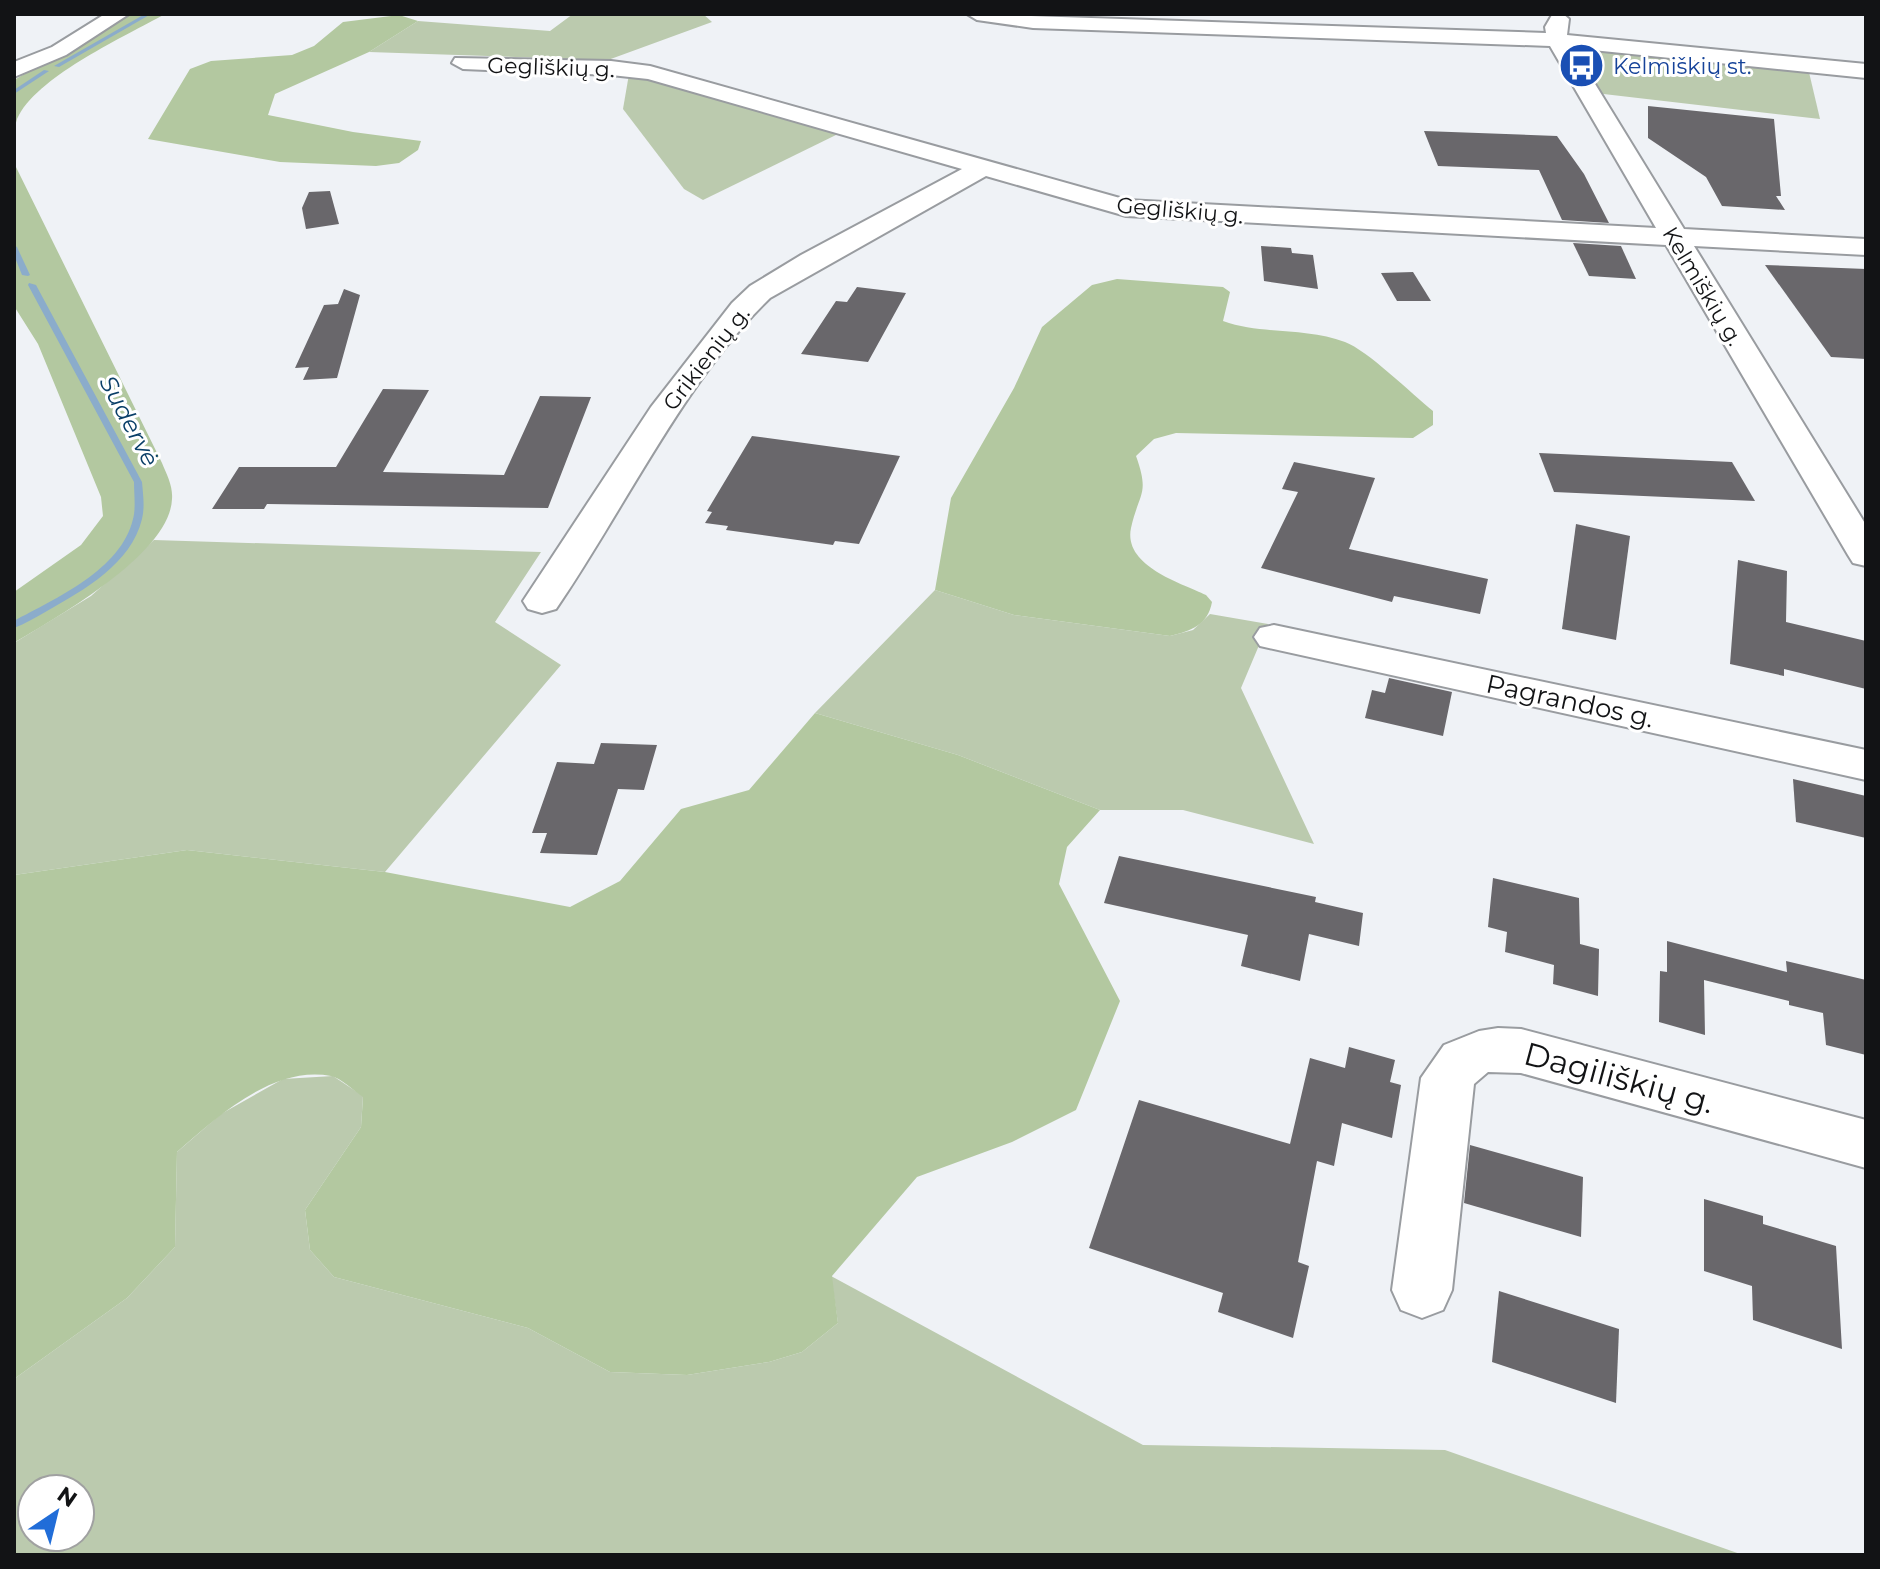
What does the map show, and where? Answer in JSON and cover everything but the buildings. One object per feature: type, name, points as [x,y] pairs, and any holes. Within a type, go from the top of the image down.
[{"type":"street","points":[[14,70],[59,51],[119,14]]},
{"type":"street","points":[[977,14],[1033,22],[1267,21],[1557,40],[1866,71]]},
{"type":"street","points":[[1557,40],[1555,27],[1562,14]]},
{"type":"street","name":"Kelmiškių g.","points":[[1557,40],[1673,238],[1866,555]]},
{"type":"street","name":"Gegliškių g.","points":[[463,63],[611,68],[650,73],[1103,202],[1161,212],[1866,247]]},
{"type":"street","name":"Grikienių g.","points":[[542,601],[662,414],[742,309],[760,292],[811,261],[983,168]]},
{"type":"street","name":"Pagrandos g.","points":[[1274,637],[1866,765]]},
{"type":"street","name":"Dagiliškių g.","points":[[1422,1290],[1448,1078],[1461,1058],[1494,1049],[1521,1051],[1866,1144]]},
{"type":"green space","points":[[130,14],[165,14],[85,58],[46,85],[19,115],[14,144],[14,80]]},
{"type":"green space","points":[[573,14],[703,14],[712,22],[608,60],[369,52],[418,21],[550,31]]},
{"type":"green space","points":[[399,15],[418,21],[369,52],[275,94],[268,115],[353,132],[421,141],[418,150],[399,163],[376,166],[280,162],[148,139],[190,69],[211,61],[292,55],[314,46],[343,22]]},
{"type":"green space","points":[[1573,46],[1808,68],[1820,119],[1595,93]]},
{"type":"green space","points":[[629,74],[838,134],[703,200],[684,189],[623,109]]},
{"type":"green space","points":[[14,163],[162,463],[172,499],[166,520],[153,541],[132,562],[82,601],[14,643],[14,592],[81,545],[103,516],[101,497],[38,344],[14,306]]},
{"type":"green space","points":[[1117,279],[1223,287],[1230,292],[1223,321],[1253,328],[1315,334],[1345,342],[1377,363],[1433,411],[1433,425],[1413,438],[1176,433],[1154,439],[1136,456],[1143,486],[1131,528],[1131,541],[1145,563],[1169,579],[1206,595],[1212,602],[1202,622],[1170,636],[1014,615],[935,590],[951,498],[1014,388],[1042,327],[1092,285]]},
{"type":"green space","points":[[154,540],[541,552],[495,622],[561,665],[385,872],[187,850],[14,875],[14,643],[91,596]]},
{"type":"green space","points":[[935,590],[1014,615],[1170,636],[1193,630],[1210,614],[1268,624],[1241,688],[1314,844],[1183,810],[1100,810],[958,755],[815,713]]},
{"type":"green space","points":[[815,713],[958,755],[1100,810],[1067,847],[1059,884],[1120,1001],[1076,1110],[1012,1142],[917,1177],[832,1276],[838,1323],[802,1352],[769,1362],[687,1375],[610,1372],[528,1328],[334,1277],[310,1250],[305,1210],[361,1127],[363,1097],[335,1077],[309,1075],[288,1078],[247,1097],[177,1152],[175,1247],[127,1298],[14,1379],[14,875],[187,850],[385,872],[570,907],[620,881],[681,809],[749,790]]},
{"type":"green space","points":[[333,1076],[363,1096],[361,1127],[305,1210],[310,1250],[334,1277],[528,1328],[610,1372],[687,1375],[769,1362],[802,1352],[838,1323],[831,1276],[1143,1445],[1445,1450],[1743,1555],[14,1555],[14,1379],[127,1298],[175,1247],[177,1152],[221,1114],[283,1079]]},
{"type":"waterway","name":"Sudervė","points":[[57,66],[149,14]]},
{"type":"waterway","name":"Sudervė","points":[[14,92],[46,71]]},
{"type":"waterway","name":"Sudervė","points":[[14,247],[26,275]]},
{"type":"waterway","name":"Sudervė","points":[[14,625],[69,594],[104,569],[131,538],[139,510],[138,482],[32,285]]},
{"type":"place","name":"Kelmiškių st.","points":[[1582,66]]}]
